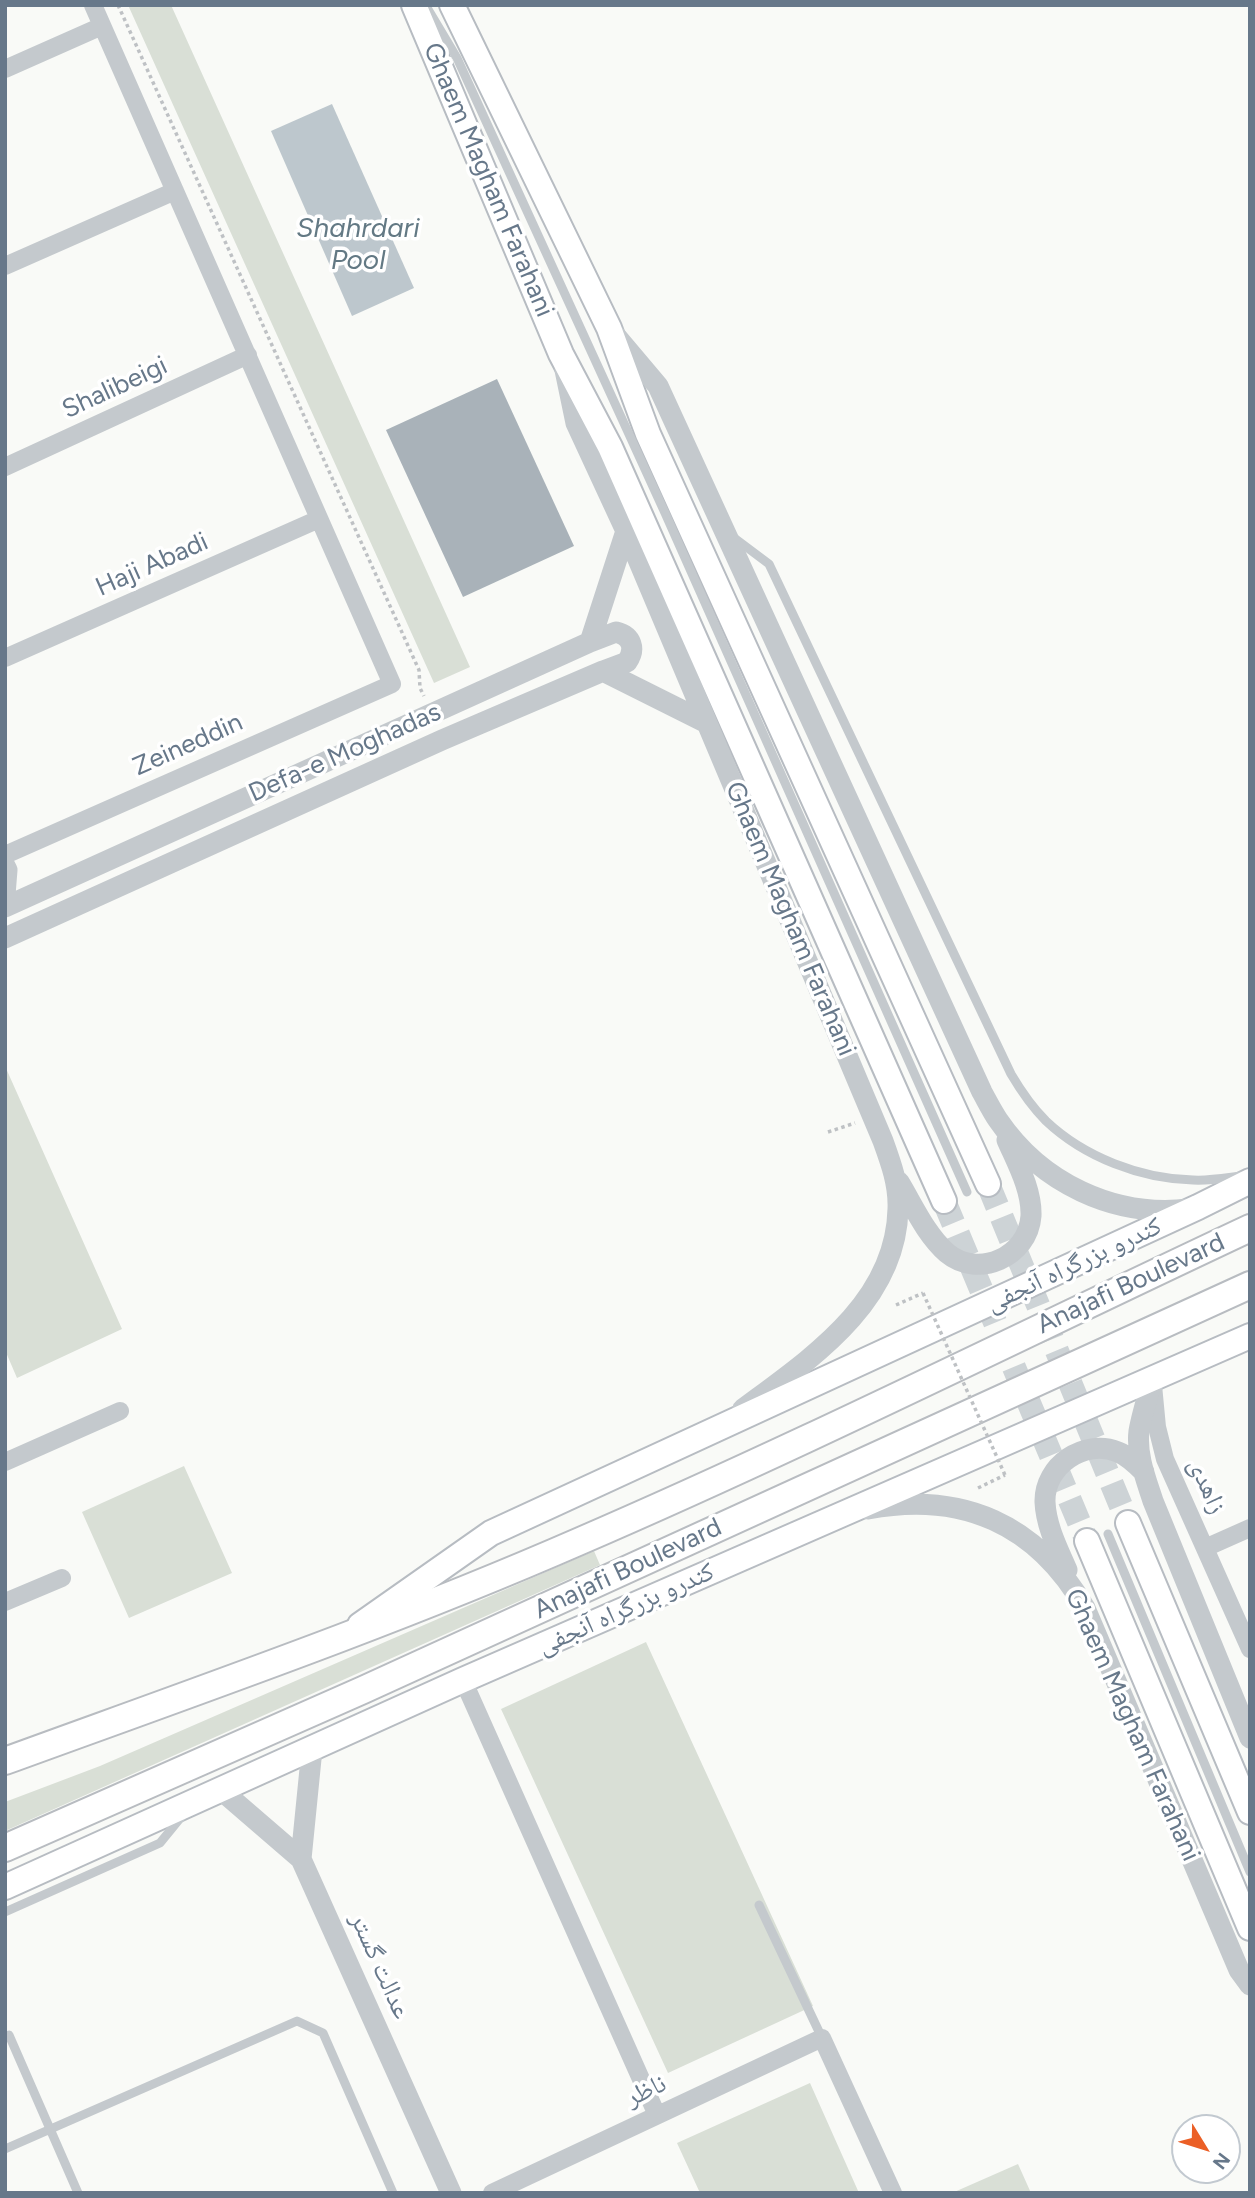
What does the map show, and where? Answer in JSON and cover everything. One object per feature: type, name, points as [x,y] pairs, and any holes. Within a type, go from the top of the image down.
[{"type":"main road","name":"Ghaem Magham Farahani","points":[[414,5],[561,354],[610,447],[966,1192]]},
{"type":"main road","name":"Ghaem Magham Farahani","points":[[452,5],[609,328],[654,447],[966,1192]]},
{"type":"main road","name":"کندرو بزرگراه آنجفی","points":[[340,1638],[491,1533],[1198,1208],[1250,1181]]},
{"type":"main road","name":"Anajafi Boulevard","points":[[5,1761],[340,1638],[575,1544],[772,1456],[1250,1228]]},
{"type":"main road","name":"Anajafi Boulevard","points":[[5,1848],[375,1684],[1250,1285]]},
{"type":"main road","name":"کندرو بزرگراه آنجفی","points":[[5,1887],[463,1681],[1250,1336]]},
{"type":"main road","name":"Ghaem Magham Farahani","points":[[1108,1532],[1250,1928]]},
{"type":"main road","points":[[1108,1532],[1250,1812]]},
{"type":"street","points":[[93,5],[319,519]]},
{"type":"street","points":[[5,69],[102,26]]},
{"type":"street","points":[[5,266],[175,191]]},
{"type":"street","name":"Ghaem Magham Farahani","points":[[609,328],[658,386],[976,1079],[998,1121],[1044,1169],[1083,1193],[1127,1207],[1151,1210],[1198,1208]]},
{"type":"street","name":"Ghaem Magham Farahani","points":[[561,354],[576,424],[626,531],[895,1174],[898,1209],[895,1232],[889,1255],[868,1297],[840,1332],[822,1349],[713,1431]]},
{"type":"street","name":"Shalibeigi","points":[[5,467],[248,355]]},
{"type":"street","name":"Haji Abadi","points":[[5,659],[319,519]]},
{"type":"street","name":"Zeineddin","points":[[5,855],[392,684],[319,519]]},
{"type":"street","points":[[590,642],[626,531]]},
{"type":"street","name":"Defa-e Moghadas","points":[[5,908],[590,642],[616,632],[630,640],[632,652],[627,662],[442,740],[10,936]]},
{"type":"street","points":[[603,671],[707,723]]},
{"type":"street","points":[[5,866],[5,895]]},
{"type":"street","points":[[5,908],[10,936]]},
{"type":"street","points":[[895,1174],[921,1220],[947,1253],[967,1264],[978,1265],[1001,1260],[1018,1247],[1029,1228],[1031,1217],[1023,1175],[998,1121]]},
{"type":"street","points":[[1153,1378],[1139,1432],[1144,1472],[1153,1501],[1250,1738]]},
{"type":"street","name":"زاهدی","points":[[1153,1378],[1157,1427],[1166,1459],[1250,1649]]},
{"type":"street","points":[[5,1462],[120,1411]]},
{"type":"street","points":[[1074,1588],[1053,1538],[1046,1513],[1045,1502],[1050,1479],[1064,1461],[1074,1454],[1095,1449],[1117,1452],[1144,1472]]},
{"type":"street","name":"Ghaem Magham Farahani","points":[[842,1514],[894,1504],[918,1503],[967,1510],[990,1518],[1028,1540],[1061,1571],[1074,1588],[1103,1647],[1239,1970],[1250,1985]]},
{"type":"street","points":[[1205,1548],[1250,1528]]},
{"type":"street","points":[[5,1602],[62,1578]]},
{"type":"street","points":[[463,1681],[657,2115]]},
{"type":"street","points":[[301,1858],[312,1749]]},
{"type":"street","name":"عدالت گستر","points":[[221,1790],[301,1858],[451,2193]]},
{"type":"street","points":[[822,2038],[893,2193]]},
{"type":"street","name":"ناظر","points":[[492,2193],[822,2038]]},
{"type":"lane","points":[[425,5],[457,58],[653,488],[966,1192]]},
{"type":"lane","points":[[724,530],[769,564],[1011,1074],[1028,1102],[1048,1123],[1087,1151],[1111,1163],[1182,1179],[1250,1176]]},
{"type":"lane","points":[[1108,1532],[1250,1872]]},
{"type":"lane","points":[[5,1912],[160,1843],[192,1803]]},
{"type":"lane","points":[[759,1905],[822,2038]]},
{"type":"lane","points":[[5,2149],[297,2021],[323,2033],[393,2193]]},
{"type":"lane","points":[[5,2036],[9,2035],[78,2193]]},
{"type":"path","points":[[118,5],[419,670],[420,688],[432,713]]},
{"type":"path","points":[[828,1132],[873,1117]]},
{"type":"path","points":[[896,1305],[923,1293],[1005,1475],[978,1488]]},
{"type":"shaded area","points":[[128,5],[171,5],[470,667],[434,683]]},
{"type":"shaded area","points":[[5,1066],[122,1329],[17,1378],[5,1350]]},
{"type":"shaded area","points":[[184,1466],[232,1573],[129,1618],[82,1512]]},
{"type":"shaded area","points":[[594,1551],[600,1565],[5,1831],[5,1802],[100,1766]]},
{"type":"shaded area","points":[[646,1642],[813,2006],[668,2073],[501,1709]]},
{"type":"shaded area","points":[[810,2083],[859,2193],[700,2193],[677,2143]]},
{"type":"shaded area","points":[[1018,2164],[1031,2193],[952,2193]]},
{"type":"water","name":"Shahrdari Pool","points":[[332,104],[414,288],[352,316],[271,131]]},
{"type":"building","points":[[497,379],[574,546],[463,597],[386,430]]},
{"type":"tunnel","points":[[988,1184],[1128,1523]]},
{"type":"tunnel","points":[[944,1201],[1087,1541]]}]
